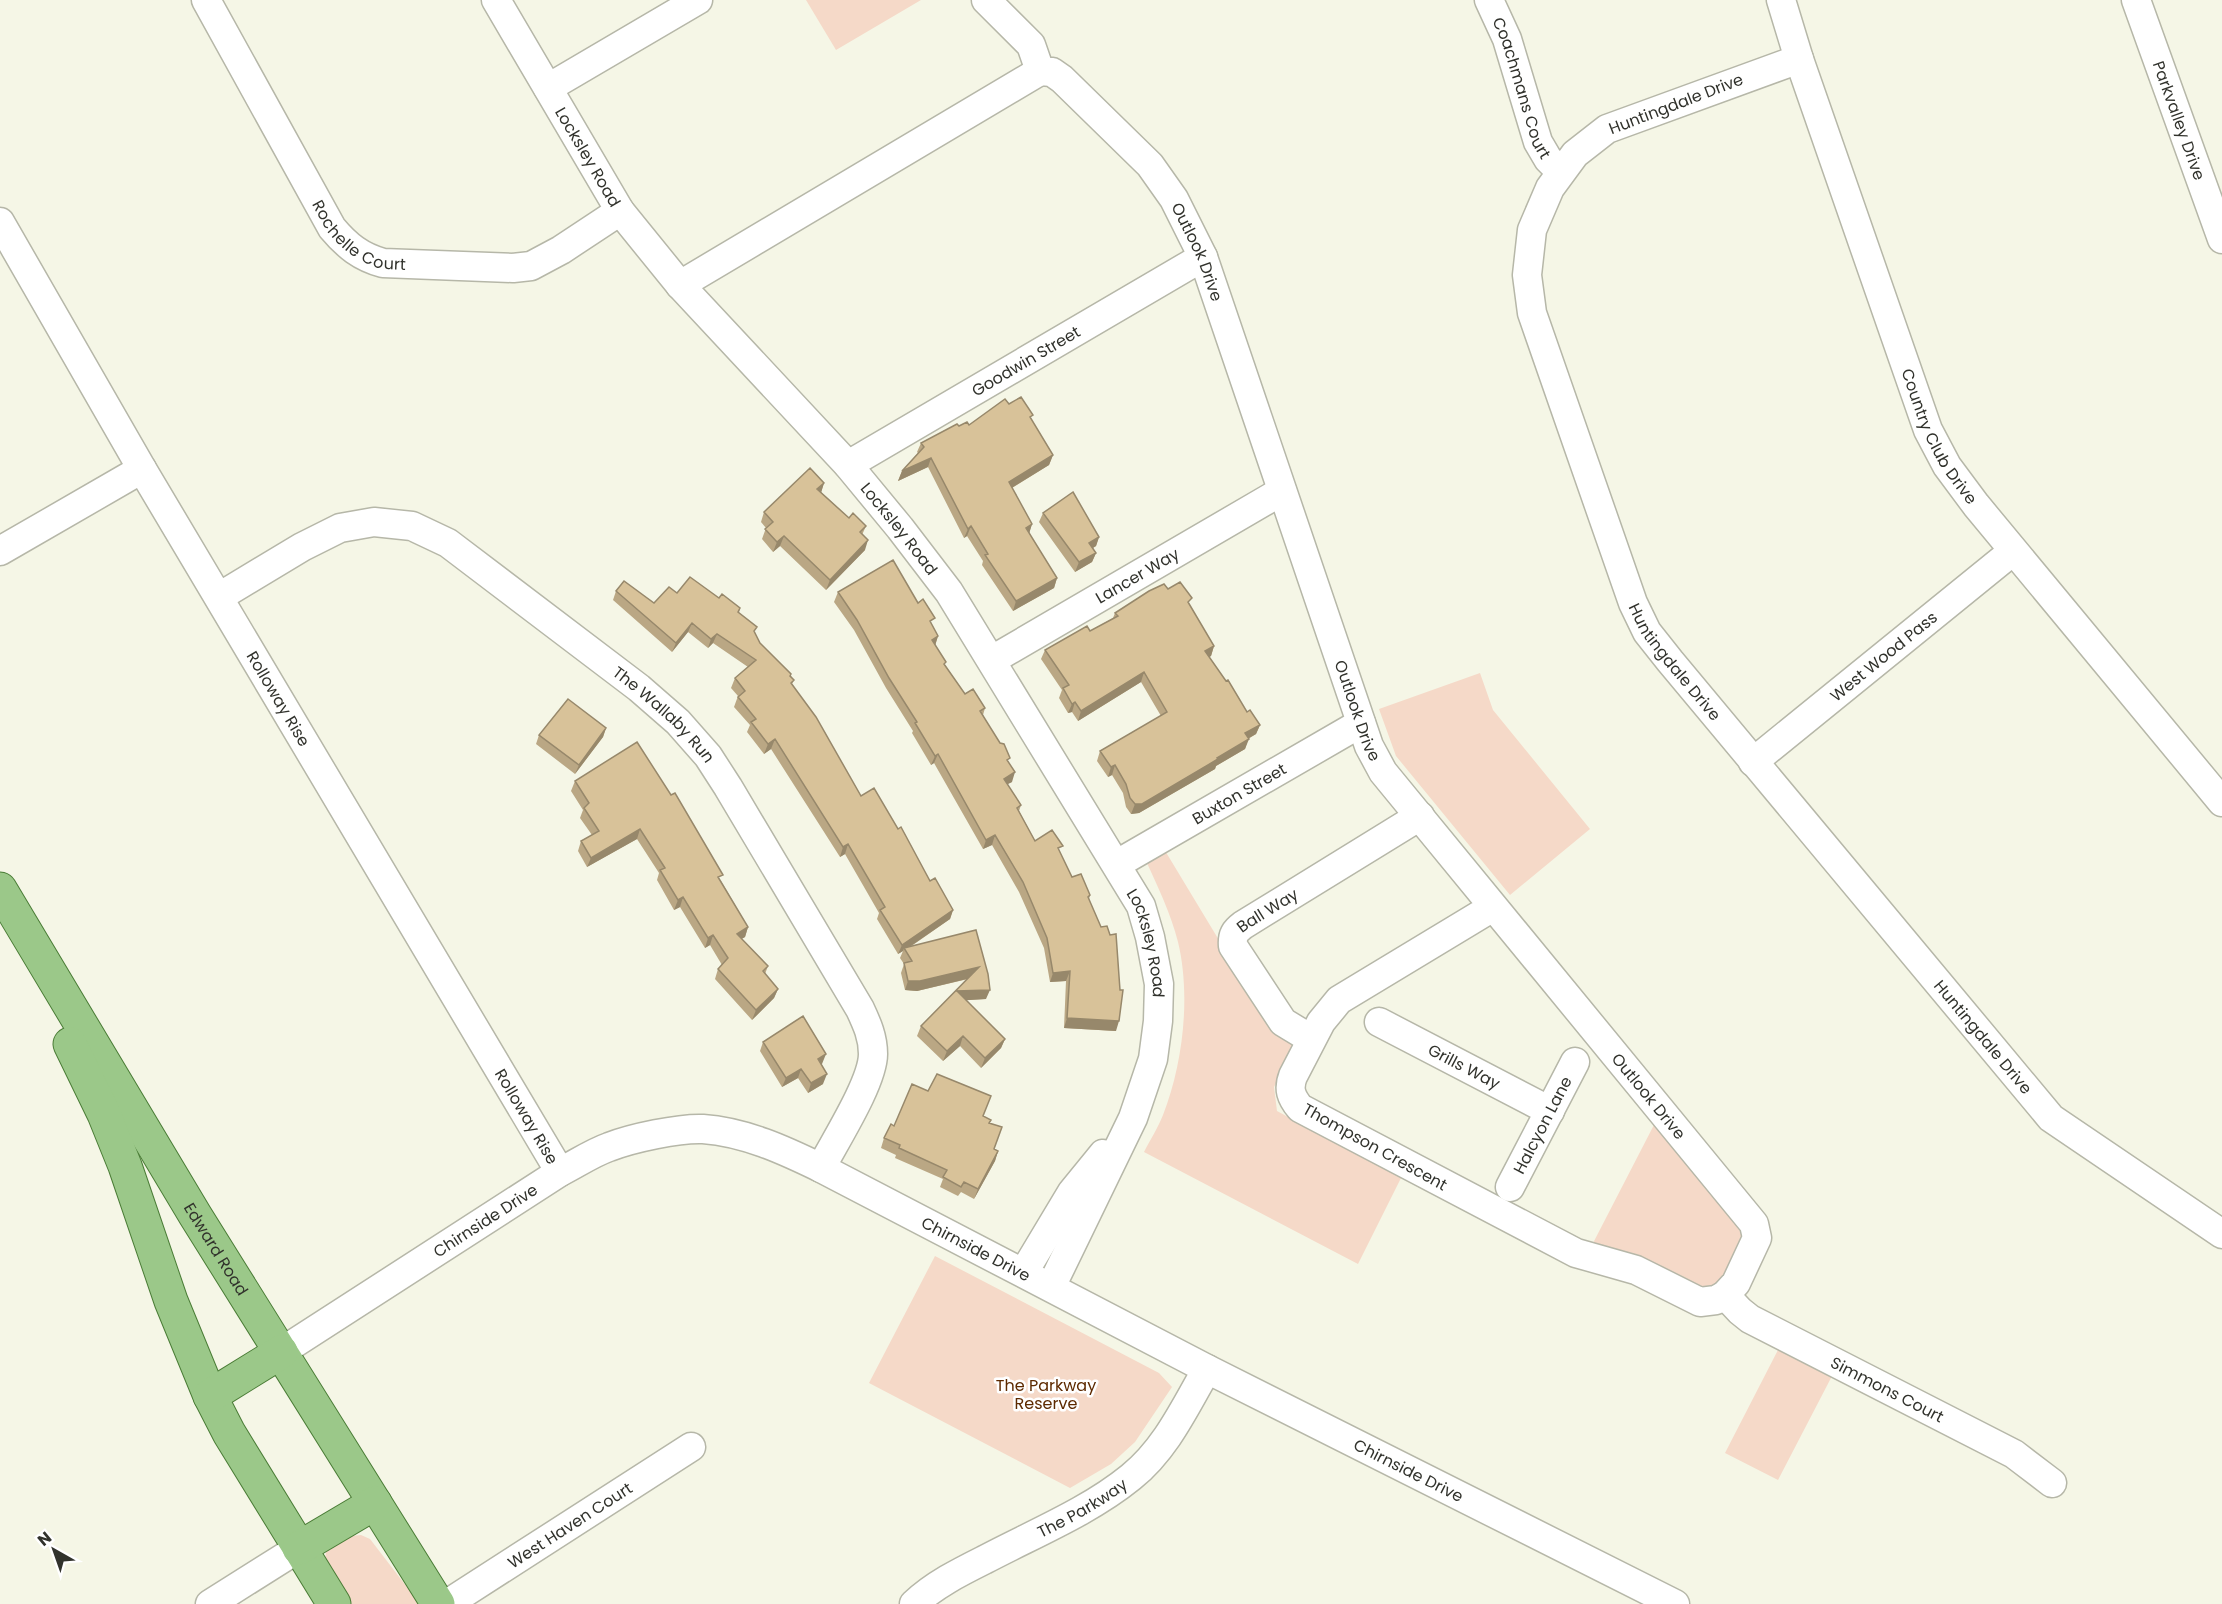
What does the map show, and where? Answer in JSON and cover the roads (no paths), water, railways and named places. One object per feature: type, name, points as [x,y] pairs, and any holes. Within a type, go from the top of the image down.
[{"type":"main road","name":"Edward Road","points":[[0,889],[195,1215],[438,1604]]},
{"type":"main road","points":[[0,923],[53,1012],[104,1114],[171,1301],[210,1396],[229,1433],[334,1604]]},
{"type":"main road","points":[[210,1396],[281,1352]]},
{"type":"main road","points":[[299,1548],[375,1503]]},
{"type":"street","name":"Rochelle Court","points":[[206,0],[332,228],[345,243],[368,259],[383,263],[503,268],[531,266],[561,250],[620,211]]},
{"type":"street","name":"Locksley Road","points":[[496,0],[620,211],[680,285],[848,465],[949,592],[1141,906],[1159,984],[1158,1021],[1153,1059],[1133,1118],[1051,1287]]},
{"type":"street","points":[[548,88],[698,0]]},
{"type":"street","points":[[680,285],[1040,71],[1031,45],[986,0]]},
{"type":"street","name":"Coachmans Court","points":[[1489,0],[1507,39],[1538,142],[1548,159],[1562,172]]},
{"type":"street","name":"Country Club Drive","points":[[1781,0],[1799,59],[1928,430],[1947,465],[2013,551],[2222,802]]},
{"type":"street","name":"Parkvalley Drive","points":[[2136,0],[2222,239]]},
{"type":"street","name":"Huntingdale Drive","points":[[1799,59],[1607,129],[1575,154],[1550,188],[1532,230],[1527,275],[1532,313],[1633,603],[1647,632],[2051,1118],[2222,1234]]},
{"type":"street","name":"Outlook Drive","points":[[1040,71],[1052,72],[1062,79],[1150,165],[1174,199],[1203,257],[1369,746],[1383,772],[1754,1224],[1757,1238],[1736,1282],[1725,1295]]},
{"type":"street","name":"Rolloway Rise","points":[[0,222],[142,469],[560,1172]]},
{"type":"street","name":"Goodwin Street","points":[[848,465],[1203,257]]},
{"type":"street","points":[[0,551],[142,469]]},
{"type":"street","name":"Lancer Way","points":[[992,660],[1282,492]]},
{"type":"street","name":"The Wallaby Run","points":[[219,597],[302,547],[340,528],[374,522],[412,526],[448,543],[639,687],[678,722],[708,756],[728,787],[871,1032],[873,1056],[866,1082],[821,1168]]},
{"type":"street","name":"West Wood Pass","points":[[1753,762],[2013,551]]},
{"type":"street","name":"Buxton Street","points":[[1117,864],[1361,723]]},
{"type":"street","name":"Ball Way","points":[[1311,1040],[1283,1022],[1233,946],[1234,932],[1420,816]]},
{"type":"street","name":"Thompson Crescent","points":[[1493,907],[1352,991],[1329,1010],[1311,1040],[1290,1085],[1292,1098],[1300,1108],[1576,1253],[1635,1270],[1700,1302],[1716,1300],[1725,1295]]},
{"type":"street","name":"Grills Way","points":[[1379,1022],[1550,1111]]},
{"type":"street","name":"Halcyon Lane","points":[[1510,1187],[1575,1062]]},
{"type":"street","name":"Locksley Road","points":[[1024,1272],[1072,1192],[1133,1118]]},
{"type":"street","name":"Chirnside Drive","points":[[281,1352],[560,1172],[608,1147],[643,1136],[702,1129],[746,1137],[781,1149],[821,1168],[1207,1369],[1675,1604]]},
{"type":"street","name":"Simmons Court","points":[[1725,1295],[1750,1319],[2014,1454],[2052,1483]]},
{"type":"street","name":"The Parkway","points":[[914,1604],[924,1594],[966,1569],[1095,1502],[1132,1477],[1159,1450],[1207,1369]]},
{"type":"street","name":"West Haven Court","points":[[447,1604],[691,1447]]},
{"type":"street","points":[[210,1604],[299,1548]]},
{"type":"park label","name":"The Parkway Reserve","points":[[1046,1394]]}]
